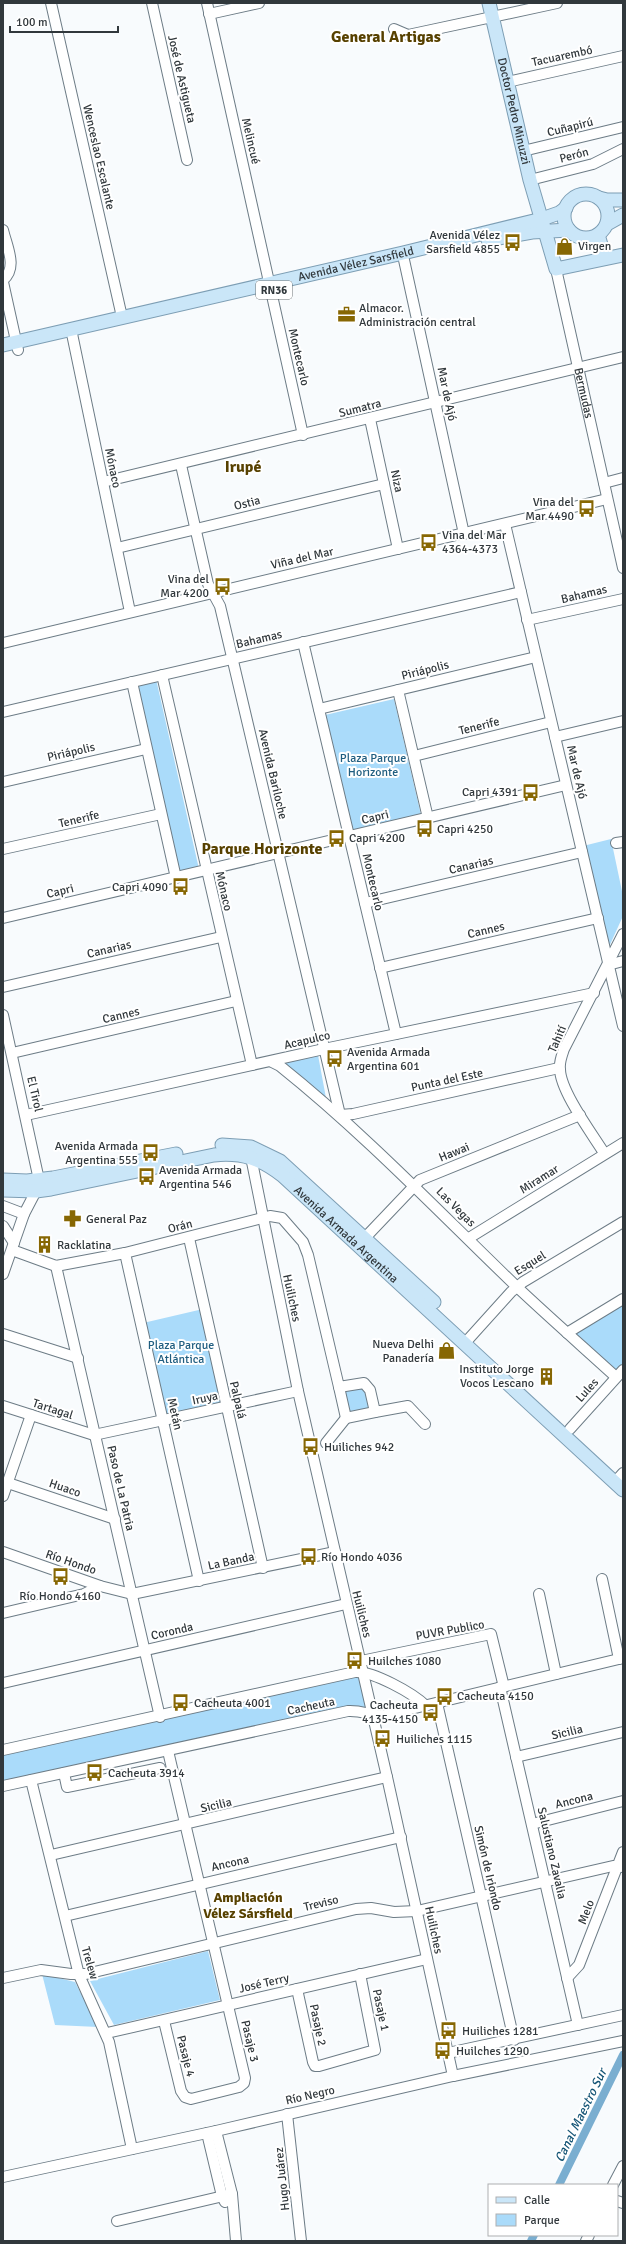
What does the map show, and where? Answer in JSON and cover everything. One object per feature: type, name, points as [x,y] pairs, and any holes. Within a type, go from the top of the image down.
[{"type":"main road","name":"Doctor Pedro Minuzzi","points":[[489,3],[530,180],[544,225]]},
{"type":"main road","name":"RN36","points":[[566,208],[573,198],[583,194],[607,200],[623,200]]},
{"type":"main road","points":[[600,198],[608,213],[607,224]]},
{"type":"main road","name":"Avenida Vélez Sarsfield","points":[[72,333],[122,317],[404,260],[484,241],[544,225],[566,208]]},
{"type":"main road","points":[[566,208],[564,219],[569,230]]},
{"type":"main road","points":[[605,258],[598,235],[607,224],[623,215]]},
{"type":"main road","name":"Avenida Vélez Sarsfield","points":[[3,353],[17,346],[544,225],[569,230]]},
{"type":"main road","name":"Bermudas","points":[[544,225],[556,270]]},
{"type":"main road","name":"RN36","points":[[569,230],[584,238],[598,235]]},
{"type":"main road","points":[[556,270],[623,255]]},
{"type":"main road","name":"Avenida Vélez Sarsfield","points":[[3,345],[17,346]]},
{"type":"main road","name":"Avenida Armada Argentina","points":[[3,1180],[37,1186],[211,1147],[243,1145],[260,1150],[280,1161],[361,1241],[621,1480]]},
{"type":"main road","name":"Avenida Armada Argentina","points":[[3,1190],[37,1186],[214,1155],[239,1154],[251,1157],[274,1168],[361,1241]]},
{"type":"main road","name":"Avenida Armada Argentina","points":[[468,1340],[570,1429],[621,1480]]},
{"type":"street","name":"Wenceslao Escalante","points":[[50,3],[122,317]]},
{"type":"street","name":"José de Astigueta","points":[[152,3],[187,160]]},
{"type":"street","name":"Melincué","points":[[206,3],[271,287]]},
{"type":"street","points":[[209,14],[259,3]]},
{"type":"street","points":[[394,29],[408,35],[557,3]]},
{"type":"street","name":"Tacuarembó","points":[[508,82],[623,56]]},
{"type":"street","name":"Cuñapirú","points":[[523,151],[623,127]]},
{"type":"street","name":"Perón","points":[[530,180],[593,164],[623,149]]},
{"type":"street","points":[[3,230],[12,267],[8,276],[3,281],[17,346]]},
{"type":"street","name":"Mar de Ajó","points":[[404,260],[464,534]]},
{"type":"street","name":"Bermudas","points":[[556,270],[623,568]]},
{"type":"street","name":"Montecarlo","points":[[271,287],[304,435]]},
{"type":"street","name":"Mónaco","points":[[72,333],[130,612]]},
{"type":"street","name":"Sumatra","points":[[103,482],[181,465],[623,357]]},
{"type":"street","name":"Niza","points":[[370,419],[398,549]]},
{"type":"street","name":"Avenida Bariloche","points":[[181,465],[194,529],[208,584],[220,606],[340,1115]]},
{"type":"street","points":[[604,483],[623,478]]},
{"type":"street","name":"Ostia","points":[[117,548],[384,484]]},
{"type":"street","name":"Viña del Mar","points":[[3,643],[607,500]]},
{"type":"street","name":"Mar de Ajó","points":[[504,524],[623,1026]]},
{"type":"street","name":"Bahamas","points":[[3,712],[521,592]]},
{"type":"street","name":"Bahamas","points":[[527,620],[623,599]]},
{"type":"street","name":"Montecarlo","points":[[303,642],[396,1034]]},
{"type":"street","name":"Piriápolis","points":[[319,709],[536,657]]},
{"type":"street","name":"Mónaco","points":[[162,675],[221,937],[252,1066]]},
{"type":"street","points":[[132,682],[176,878]]},
{"type":"street","points":[[398,690],[428,818]]},
{"type":"street","points":[[555,736],[623,721]]},
{"type":"street","name":"Tenerife","points":[[414,756],[552,722]]},
{"type":"street","name":"Piriápolis","points":[[3,782],[146,748]]},
{"type":"street","name":"Capri","points":[[3,918],[566,785]]},
{"type":"street","name":"Tenerife","points":[[3,850],[161,814]]},
{"type":"street","name":"Canarias","points":[[365,903],[582,852]]},
{"type":"street","name":"Cannes","points":[[380,968],[598,918]]},
{"type":"street","name":"Tahití","points":[[604,1153],[580,1115],[563,1083],[559,1068],[564,1048],[594,994],[623,934]]},
{"type":"street","name":"Canarias","points":[[3,987],[221,937]]},
{"type":"street","points":[[608,965],[623,962]]},
{"type":"street","name":"Acapulco","points":[[26,1115],[272,1062],[324,1049],[594,994]]},
{"type":"street","name":"Cannes","points":[[12,1053],[236,1001]]},
{"type":"street","name":"El Tirol","points":[[3,1015],[26,1115],[37,1186]]},
{"type":"street","name":"Las Vegas","points":[[272,1062],[280,1066],[340,1115],[414,1184],[517,1287],[567,1333],[620,1374]]},
{"type":"street","name":"Punta del Este","points":[[340,1115],[353,1114],[559,1068]]},
{"type":"street","name":"Hawai","points":[[361,1241],[414,1184],[420,1180],[580,1115]]},
{"type":"street","name":"Miramar","points":[[469,1238],[604,1153],[623,1143]]},
{"type":"street","name":"Huiliches","points":[[251,1157],[262,1219],[298,1391],[346,1604],[361,1661],[371,1712],[388,1777],[453,2076]]},
{"type":"street","points":[[3,1274],[24,1214],[37,1186]]},
{"type":"street","points":[[3,1206],[24,1214]]},
{"type":"street","name":"Orán","points":[[56,1266],[189,1238],[262,1219],[277,1216],[282,1218],[303,1242],[308,1255],[339,1387]]},
{"type":"street","name":"Esquel","points":[[468,1340],[517,1287],[623,1222]]},
{"type":"street","points":[[3,1226],[13,1246],[56,1266]]},
{"type":"street","name":"Palpalá","points":[[189,1238],[263,1568]]},
{"type":"street","name":"Metán","points":[[125,1252],[199,1581]]},
{"type":"street","name":"Paso de La Patria","points":[[56,1266],[160,1717]]},
{"type":"street","points":[[567,1333],[623,1299]]},
{"type":"street","points":[[3,1334],[78,1358]]},
{"type":"street","name":"Lules","points":[[570,1429],[620,1374]]},
{"type":"street","points":[[346,1418],[339,1387],[364,1383],[370,1390],[375,1412]]},
{"type":"street","name":"Iruya","points":[[94,1435],[298,1391]]},
{"type":"street","name":"Tartagal","points":[[3,1406],[94,1435]]},
{"type":"street","points":[[326,1443],[346,1418],[375,1412],[408,1406],[425,1424]]},
{"type":"street","points":[[3,1496],[31,1415]]},
{"type":"street","name":"Huaco","points":[[8,1483],[115,1519]]},
{"type":"street","name":"Río Hondo","points":[[3,1552],[100,1586],[132,1594]]},
{"type":"street","name":"La Banda","points":[[132,1594],[263,1568],[334,1552]]},
{"type":"street","points":[[602,1579],[621,1658]]},
{"type":"street","points":[[3,1612],[84,1594],[100,1586]]},
{"type":"street","points":[[539,1594],[556,1674]]},
{"type":"street","name":"Coronda","points":[[3,1683],[346,1604]]},
{"type":"street","name":"PUVR Publico","points":[[361,1661],[491,1634],[502,1687]]},
{"type":"street","name":"Cacheuta","points":[[3,1786],[64,1774],[348,1711],[371,1712],[380,1716],[621,1658]]},
{"type":"street","points":[[363,1671],[417,1697],[426,1706]]},
{"type":"street","name":"Cacheuta","points":[[3,1750],[160,1717],[363,1671]]},
{"type":"street","name":"Salustiano Zavalia","points":[[502,1687],[516,1757],[578,2025]]},
{"type":"street","name":"Simón de Iriondo","points":[[437,1703],[514,2040]]},
{"type":"street","name":"Sicilia","points":[[516,1757],[623,1732]]},
{"type":"street","points":[[168,1751],[228,2005]]},
{"type":"street","points":[[64,1774],[68,1787],[160,1768]]},
{"type":"street","name":"Sicilia","points":[[50,1856],[388,1777]]},
{"type":"street","name":"Trelew","points":[[31,1780],[78,1974],[107,2034],[132,2149]]},
{"type":"street","name":"Ancona","points":[[532,1824],[623,1801]]},
{"type":"street","name":"Ancona","points":[[65,1916],[400,1837]]},
{"type":"street","name":"Melo","points":[[567,1978],[579,1965],[620,1867],[623,1852]]},
{"type":"street","name":"Treviso","points":[[3,1978],[41,1970],[78,1974],[356,1909],[371,1908],[394,1912],[417,1911],[620,1867]]},
{"type":"street","name":"José Terry","points":[[107,2034],[427,1959]]},
{"type":"street","name":"Pasaje 1","points":[[315,2066],[375,2050],[360,1974]]},
{"type":"street","name":"Pasaje 2","points":[[297,1989],[315,2066]]},
{"type":"street","name":"Pasaje 3","points":[[185,2097],[191,2099],[239,2087],[244,2083],[245,2078],[228,2005]]},
{"type":"street","points":[[448,2053],[514,2040],[623,2015]]},
{"type":"street","name":"Pasaje 4","points":[[164,2021],[181,2091],[185,2097]]},
{"type":"street","name":"Río Negro","points":[[3,2177],[211,2132],[453,2076],[621,2041]]},
{"type":"street","name":"Hugo Juárez","points":[[287,2114],[301,2241]]},
{"type":"street","points":[[211,2132],[232,2194],[236,2241]]},
{"type":"street","points":[[211,2132],[222,2196],[234,2218]]},
{"type":"street","points":[[614,2184],[623,2166]]},
{"type":"street","points":[[117,2221],[232,2194]]},
{"type":"green space","points":[[156,679],[199,869],[179,873],[136,684]]},
{"type":"green space","name":"Plaza Parque Horizonte","points":[[394,699],[421,815],[351,831],[325,715]]},
{"type":"green space","points":[[611,839],[623,896],[623,916],[608,949],[583,846]]},
{"type":"green space","points":[[318,1055],[326,1098],[282,1062]]},
{"type":"green space","points":[[623,1303],[623,1363],[614,1373],[571,1335]]},
{"type":"green space","name":"Plaza Parque Atlántica","points":[[203,1309],[224,1405],[164,1417],[143,1323]]},
{"type":"green space","points":[[366,1388],[370,1407],[367,1410],[350,1411],[343,1392],[346,1389]]},
{"type":"green space","points":[[363,1671],[371,1712],[363,1711],[3,1786],[3,1750]]},
{"type":"green space","points":[[208,1951],[220,2000],[114,2025],[90,1981]]},
{"type":"green space","points":[[42,1974],[75,1982],[98,2027],[55,2025]]},
{"type":"waterway","name":"Canal Maestro Sur","points":[[559,2184],[623,2055]]},
{"type":"waterway","name":"Canal Maestro Sur","points":[[531,2241],[534,2236]]},
{"type":"place","name":"Avenida Vélez Sarsfield 4855","points":[[513,242]]},
{"type":"place","name":"Virgen","points":[[565,246]]},
{"type":"place","name":"Almacor. Administración central","points":[[346,315]]},
{"type":"place","name":"Vina del Mar 4490","points":[[587,509]]},
{"type":"place","name":"Vina del Mar 4364-4373","points":[[429,542]]},
{"type":"place","name":"Vina del Mar 4200","points":[[222,586]]},
{"type":"place","name":"Capri 4391","points":[[531,792]]},
{"type":"place","name":"Capri 4250","points":[[424,829]]},
{"type":"place","name":"Capri 4200","points":[[336,838]]},
{"type":"place","name":"Capri 4090","points":[[181,887]]},
{"type":"place","name":"Avenida Armada Argentina 601","points":[[334,1059]]},
{"type":"place","name":"Avenida Armada Argentina 555","points":[[151,1153]]},
{"type":"place","name":"Avenida Armada Argentina 546","points":[[146,1177]]},
{"type":"place","name":"General Paz","points":[[73,1219]]},
{"type":"place","name":"Racklatina","points":[[44,1245]]},
{"type":"place","name":"Nueva Delhi Panadería","points":[[447,1351]]},
{"type":"place","name":"Instituto Jorge Vocos Lescano","points":[[547,1376]]},
{"type":"place","name":"Huiliches 942","points":[[311,1447]]},
{"type":"place","name":"Río Hondo 4036","points":[[308,1557]]},
{"type":"place","name":"Río Hondo 4160","points":[[60,1577]]},
{"type":"place","name":"Huilches 1080","points":[[355,1661]]},
{"type":"place","name":"Cacheuta 4150","points":[[444,1696]]},
{"type":"place","name":"Cacheuta 4001","points":[[181,1703]]},
{"type":"place","name":"Cacheuta 4135-4150","points":[[431,1712]]},
{"type":"place","name":"Huiliches 1115","points":[[383,1739]]},
{"type":"place","name":"Cacheuta 3914","points":[[95,1773]]},
{"type":"place","name":"Huiliches 1281","points":[[449,2031]]},
{"type":"place","name":"Huilches 1290","points":[[443,2051]]},
{"type":"district","name":"General Artigas","points":[[386,36]]},
{"type":"district","name":"Irupé","points":[[243,466]]},
{"type":"district","name":"Parque Horizonte","points":[[262,848]]},
{"type":"district","name":"Ampliación Vélez Sársfield","points":[[248,1906]]}]
